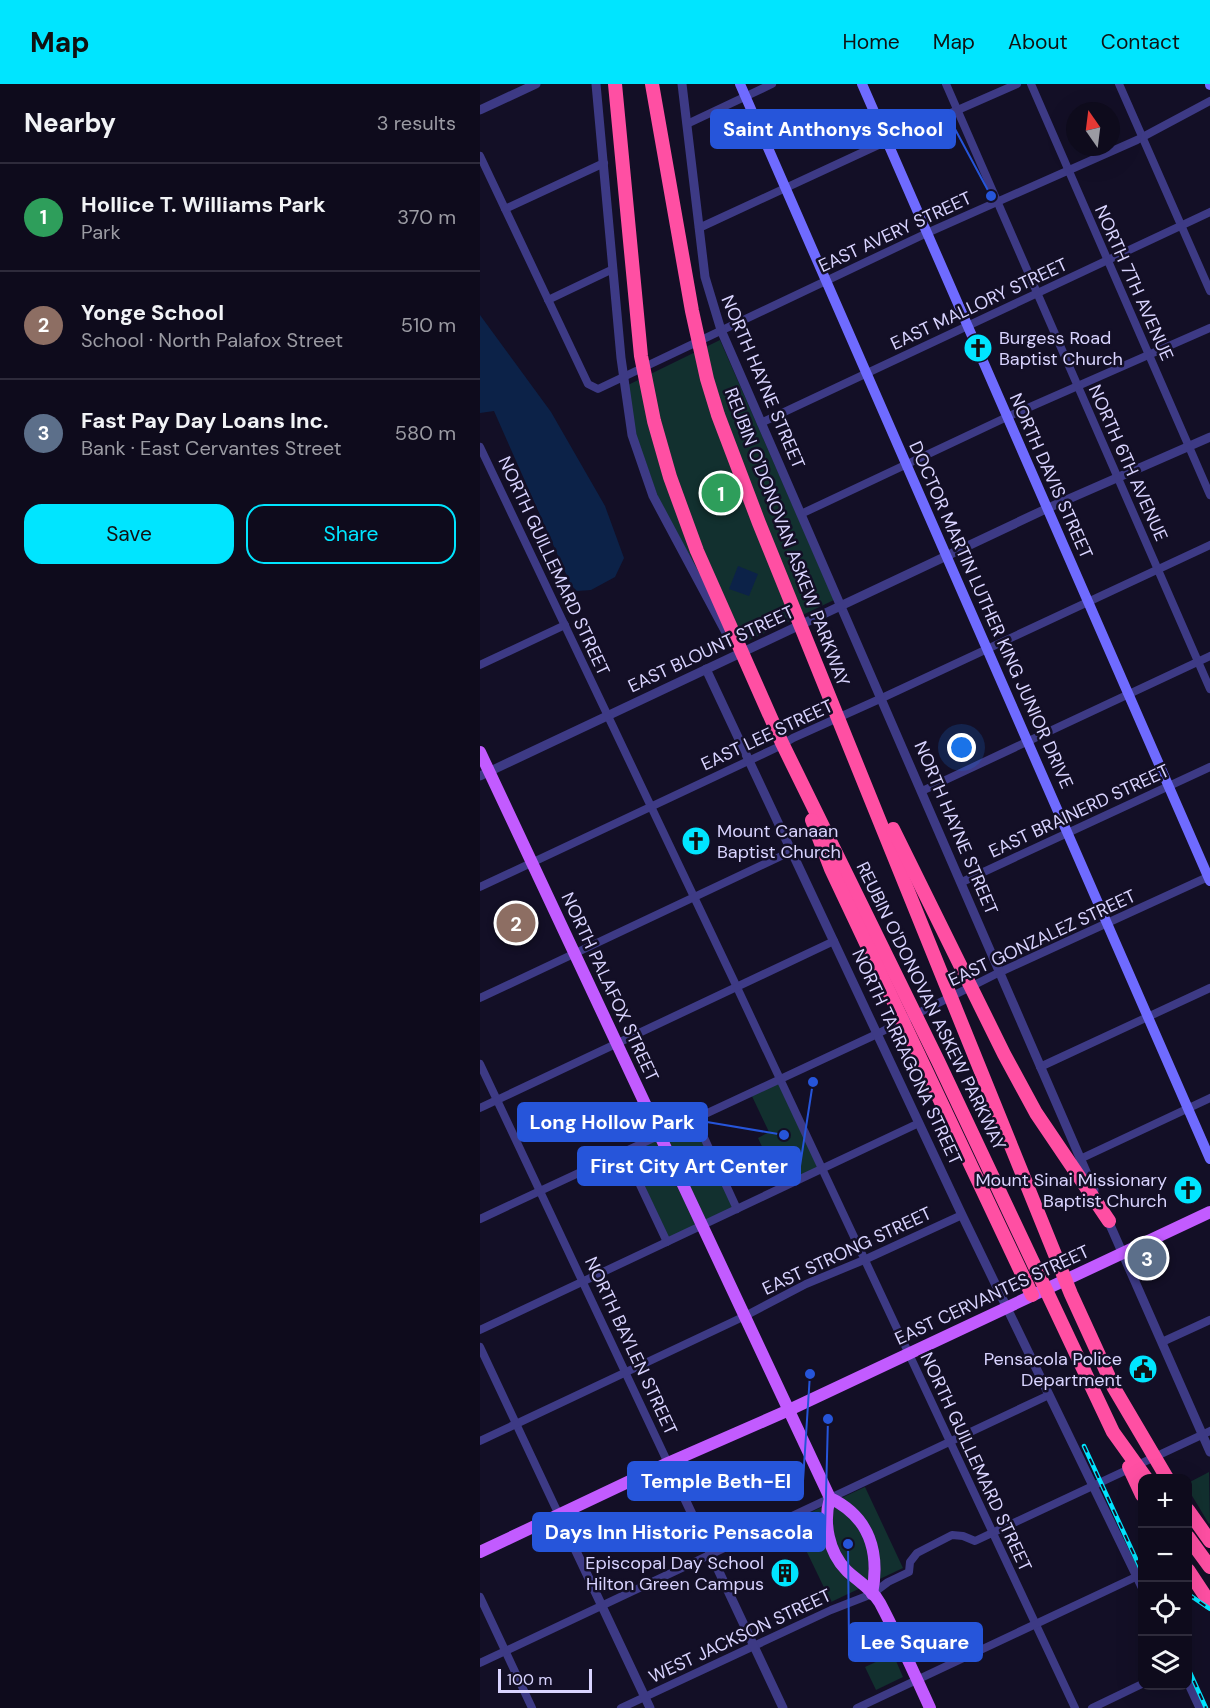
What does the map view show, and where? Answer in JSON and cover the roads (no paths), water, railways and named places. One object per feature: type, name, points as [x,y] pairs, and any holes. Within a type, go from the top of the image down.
[{"type":"highway","name":"REUBIN O'DONOVAN ASKEW PARKWAY","points":[[615,84],[642,356],[654,421],[670,477],[697,551],[1113,1432],[1142,1474]]},
{"type":"highway","name":"REUBIN O'DONOVAN ASKEW PARKWAY","points":[[652,84],[692,311],[718,415],[759,523],[1083,1323],[1118,1395],[1164,1474]]},
{"type":"highway","points":[[819,670],[846,721],[910,866],[1005,1054],[1036,1113],[1108,1221]]},
{"type":"highway","points":[[788,740],[831,869],[1027,1298]]},
{"type":"highway","points":[[1113,1432],[1138,1484]]},
{"type":"highway","points":[[1192,1513],[1210,1532]]},
{"type":"highway","points":[[1192,1515],[1210,1541]]},
{"type":"highway","points":[[1192,1542],[1210,1567]]},
{"type":"highway","points":[[1192,1576],[1210,1603]]},
{"type":"main road","name":"DOCTOR MARTIN LUTHER KING JUNIOR DRIVE","points":[[740,84],[1210,1159]]},
{"type":"main road","name":"NORTH DAVIS STREET","points":[[862,84],[1209,878]]},
{"type":"main road","name":"NORTH PALAFOX STREET","points":[[480,752],[485,773],[532,862],[830,1498],[842,1504],[861,1522],[868,1534],[876,1576],[872,1594]]},
{"type":"main road","name":"EAST CERVANTES STREET","points":[[480,1552],[1210,1212]]},
{"type":"main road","name":"NORTH PALAFOX STREET","points":[[830,1498],[826,1509],[831,1547],[843,1567],[878,1600],[930,1708]]},
{"type":"street","points":[[480,110],[536,84]]},
{"type":"street","points":[[596,84],[623,378],[632,435],[645,477],[738,655],[771,735],[788,740]]},
{"type":"street","name":"NORTH HAYNE STREET","points":[[682,84],[708,292],[721,330],[1080,1159],[1162,1342],[1206,1433],[1210,1452]]},
{"type":"street","points":[[687,124],[772,84]]},
{"type":"street","name":"NORTH 6TH AVENUE","points":[[946,84],[1210,689]]},
{"type":"street","points":[[699,228],[1017,84]]},
{"type":"street","name":"NORTH 7TH AVENUE","points":[[1031,84],[1210,495]]},
{"type":"street","points":[[1119,84],[1210,291]]},
{"type":"street","name":"EAST AVERY STREET","points":[[548,300],[588,384],[600,389],[927,232],[1143,137],[1210,101]]},
{"type":"street","points":[[480,156],[548,300],[613,269]]},
{"type":"street","points":[[505,209],[604,163]]},
{"type":"street","name":"EAST MALLORY STREET","points":[[761,423],[1210,212]]},
{"type":"street","points":[[801,514],[1007,417],[1210,328]]},
{"type":"street","name":"EAST BLOUNT STREET","points":[[485,773],[1048,508],[1210,437]]},
{"type":"street","name":"NORTH GUILLEMARD STREET","points":[[480,447],[1075,1708]]},
{"type":"street","name":"EAST LEE STREET","points":[[480,887],[788,740],[1210,545]]},
{"type":"street","points":[[480,665],[565,625]]},
{"type":"street","points":[[922,791],[1210,656]]},
{"type":"street","name":"NORTH TARRAGONA STREET","points":[[706,669],[962,1215],[1093,1485],[1138,1571]]},
{"type":"street","name":"EAST BRAINERD STREET","points":[[962,882],[1210,767]]},
{"type":"street","points":[[480,998],[792,851]]},
{"type":"street","name":"EAST GONZALEZ STREET","points":[[480,1219],[877,1034],[999,973],[1209,878]]},
{"type":"street","points":[[480,1108],[834,941]]},
{"type":"street","points":[[1040,1067],[1210,988]]},
{"type":"street","name":"NORTH BAYLEN STREET","points":[[480,1064],[783,1708]]},
{"type":"street","points":[[1080,1159],[1210,1098]]},
{"type":"street","points":[[694,1118],[737,1209]]},
{"type":"street","points":[[480,1330],[919,1123]]},
{"type":"street","points":[[624,1151],[667,1242]]},
{"type":"street","name":"EAST STRONG STREET","points":[[480,1441],[745,1316],[806,1284],[962,1215]]},
{"type":"street","points":[[1162,1342],[1210,1320]]},
{"type":"street","points":[[480,1347],[650,1708]]},
{"type":"street","points":[[480,1663],[1049,1395]]},
{"type":"street","name":"WEST JACKSON STREET","points":[[621,1708],[831,1610],[872,1594],[888,1582],[909,1572],[910,1562],[918,1552],[952,1535],[963,1536],[975,1541],[1206,1433]]},
{"type":"street","points":[[1192,1550],[1210,1541]]},
{"type":"street","points":[[857,1708],[1138,1576]]},
{"type":"street","points":[[480,1597],[532,1708]]},
{"type":"street","points":[[1092,1708],[1138,1686]]},
{"type":"street","points":[[1191,1690],[1200,1708]]},
{"type":"water","points":[[480,315],[551,412],[605,506],[624,558],[615,577],[591,590],[577,591],[571,585],[494,411],[480,413]]},
{"type":"water","points":[[738,566],[758,574],[749,596],[729,589]]},
{"type":"railway","points":[[1084,1446],[1138,1563]]},
{"type":"railway","points":[[1192,1597],[1210,1609]]},
{"type":"railway","points":[[1192,1677],[1206,1708]]},
{"type":"place","name":"Saint Anthonys School","points":[[991,196]]},
{"type":"place","name":"Burgess Road Baptist Church","points":[[978,348]]},
{"type":"place","name":"Hollice T. Williams Park","points":[[721,493]]},
{"type":"place","name":"Mount Canaan Baptist Church","points":[[696,841]]},
{"type":"place","name":"Yonge School","points":[[516,923]]},
{"type":"place","name":"First City Art Center","points":[[813,1082]]},
{"type":"place","name":"Long Hollow Park","points":[[784,1135]]},
{"type":"place","name":"Mount Sinai Missionary Baptist Church","points":[[1188,1190]]},
{"type":"place","name":"Fast Pay Day Loans Inc.","points":[[1147,1258]]},
{"type":"place","name":"Pensacola Police Department","points":[[1143,1369]]},
{"type":"place","name":"Temple Beth-El","points":[[810,1374]]},
{"type":"place","name":"Days Inn Historic Pensacola","points":[[828,1419]]},
{"type":"place","name":"Lee Square","points":[[848,1544]]},
{"type":"place","name":"Episcopal Day School Hilton Green Campus","points":[[785,1573]]}]
